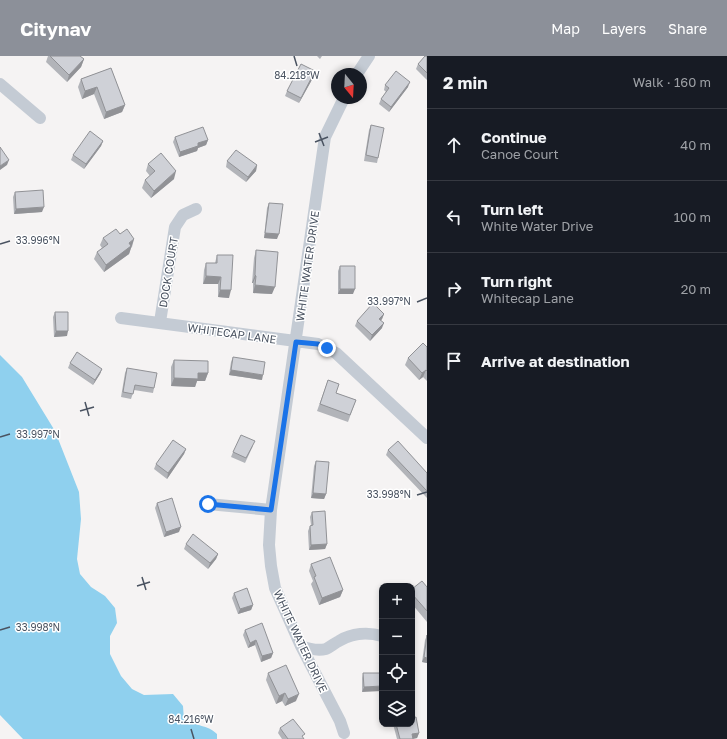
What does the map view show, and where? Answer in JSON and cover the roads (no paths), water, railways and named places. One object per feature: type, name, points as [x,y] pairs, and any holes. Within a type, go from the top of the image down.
[{"type":"street","points":[[361,68],[369,56]]},
{"type":"street","points":[[0,84],[40,118]]},
{"type":"street","name":"WHITE WATER DRIVE","points":[[341,104],[326,137],[271,510],[269,545],[270,566],[276,588],[301,646],[340,721],[344,733]]},
{"type":"street","name":"DOCK COURT","points":[[160,322],[174,227],[183,215],[196,209]]},
{"type":"street","name":"WHITECAP LANE","points":[[121,318],[318,344],[336,353],[427,438]]},
{"type":"street","points":[[208,504],[271,510]]},
{"type":"street","points":[[301,646],[314,650],[327,649],[341,639],[354,635],[369,633],[379,635]]},
{"type":"water","points":[[0,355],[22,377],[55,431],[79,492],[81,519],[77,559],[80,574],[91,587],[105,596],[115,608],[117,623],[110,636],[110,654],[121,676],[132,689],[144,695],[173,694],[183,706],[184,720],[213,731],[217,734],[217,739],[23,739],[0,715]]}]
